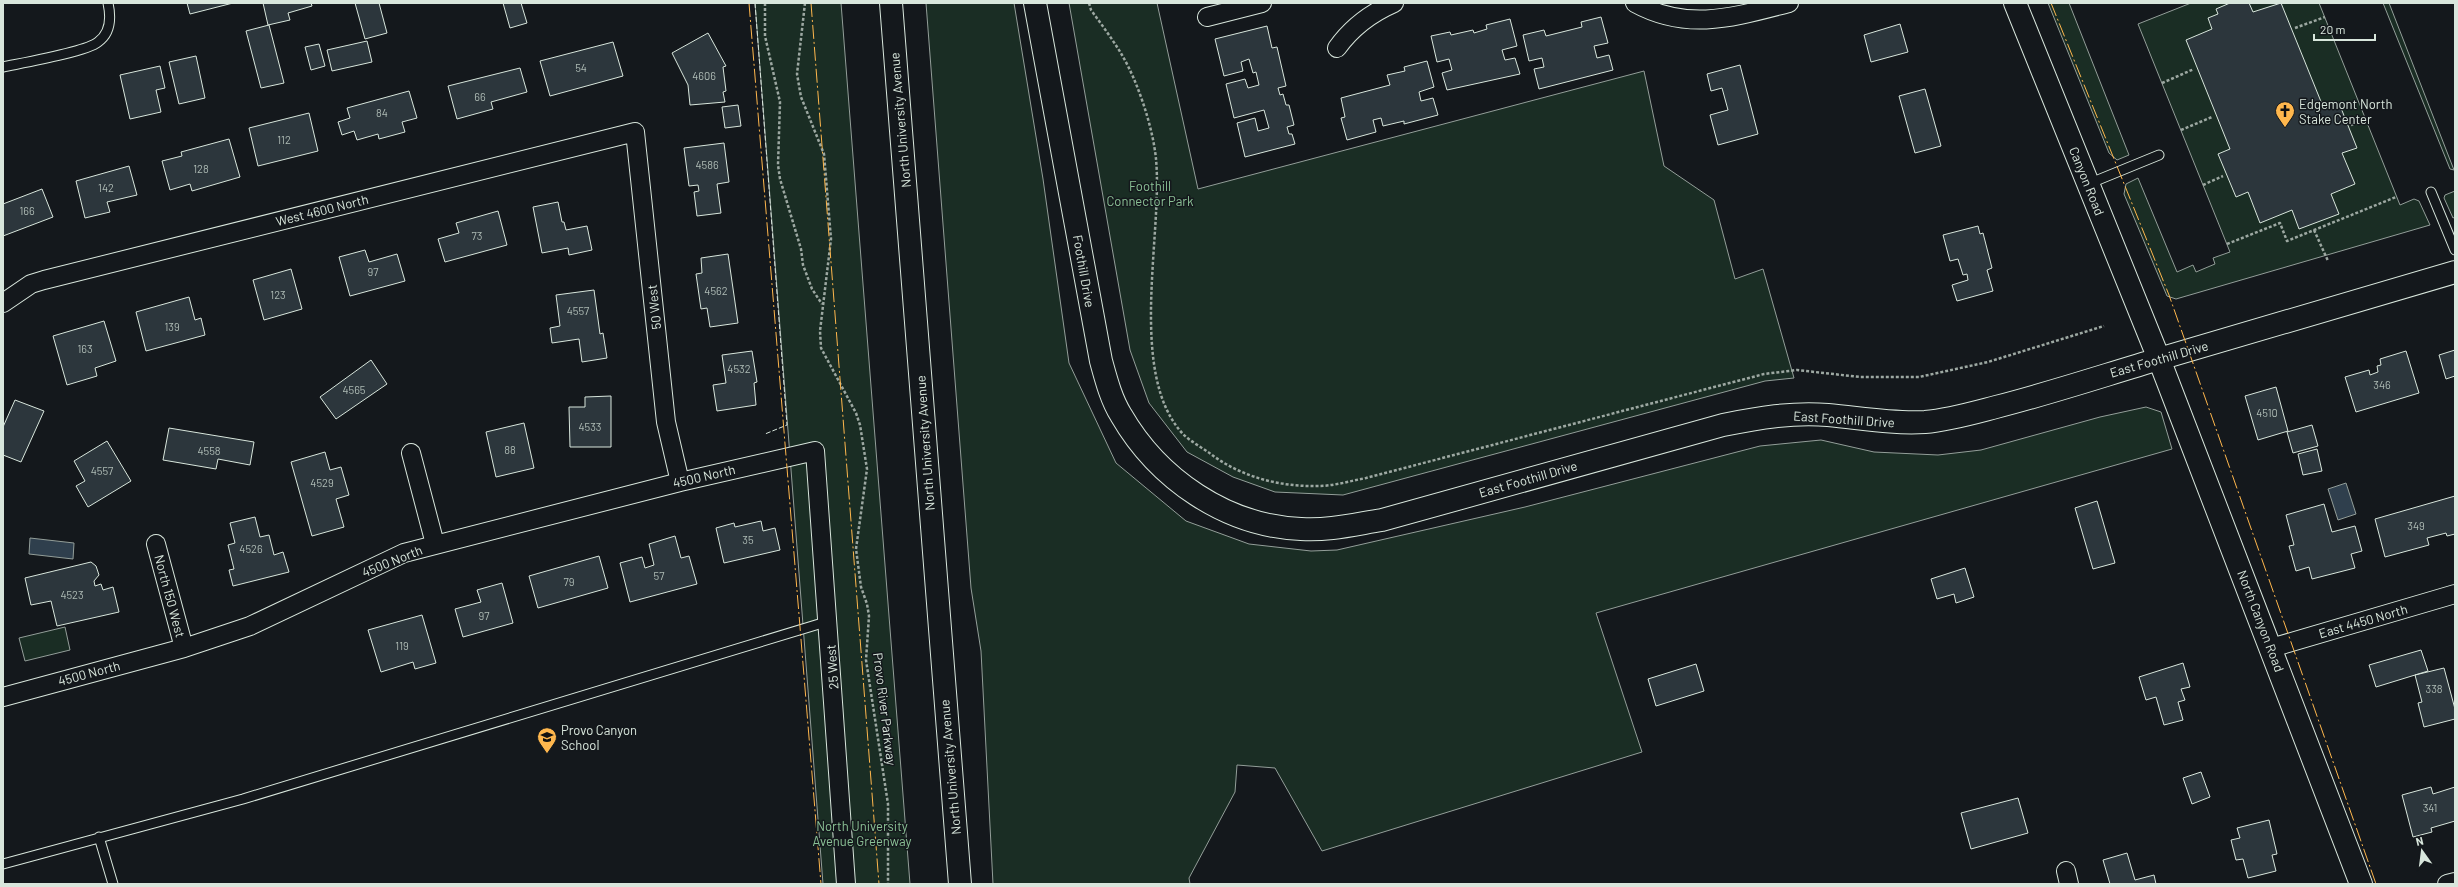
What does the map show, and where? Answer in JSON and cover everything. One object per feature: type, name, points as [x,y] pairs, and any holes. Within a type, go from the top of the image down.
[{"type":"main road","name":"North University Avenue","points":[[891,3],[960,884]]},
{"type":"main road","name":"Foothill Drive","points":[[1035,3],[1094,328],[1107,384],[1120,414],[1151,458],[1176,480],[1207,501]]},
{"type":"main road","name":"Canyon Road","points":[[2016,3],[2159,359]]},
{"type":"main road","name":"East Foothill Drive","points":[[1207,501],[1229,513],[1262,524],[1301,530],[1344,526],[1382,520],[1723,425],[1756,418],[1804,415],[1890,423],[1926,422],[1954,418],[2017,401],[2455,272]]},
{"type":"main road","name":"North Canyon Road","points":[[2159,359],[2361,884]]},
{"type":"street","points":[[1207,18],[1262,3]]},
{"type":"street","points":[[1337,48],[1356,26],[1379,10],[1394,3]]},
{"type":"street","points":[[1635,3],[1661,15],[1701,20],[1734,17],[1789,3]]},
{"type":"street","name":"West 4600 North","points":[[7,300],[32,284],[44,280],[635,132]]},
{"type":"street","name":"50 West","points":[[635,132],[666,422],[680,482]]},
{"type":"street","name":"4500 North","points":[[3,697],[184,648],[250,626],[404,554],[436,544],[680,482],[815,451]]},
{"type":"street","name":"25 West","points":[[815,451],[829,621],[846,884]]},
{"type":"street","points":[[411,453],[436,544]]},
{"type":"street","name":"North 150 West","points":[[156,544],[184,648]]},
{"type":"street","name":"East 4450 North","points":[[2271,648],[2455,594]]},
{"type":"street","points":[[2447,884],[2455,882]]},
{"type":"lane","points":[[3,67],[81,49],[98,42],[109,29],[108,3]]},
{"type":"lane","points":[[2088,184],[2158,154]]},
{"type":"lane","points":[[2431,192],[2455,250]]},
{"type":"lane","points":[[3,864],[243,799],[829,621]]},
{"type":"lane","points":[[100,837],[114,884]]},
{"type":"path","points":[[765,3],[764,36],[780,102],[778,165],[780,179],[801,249],[803,265],[812,289],[822,304]]},
{"type":"path","name":"Provo River Parkway","points":[[805,3],[797,74],[801,97],[824,154],[831,239],[822,304],[820,331],[821,348],[856,413],[860,425],[866,463],[863,508],[856,549],[860,587],[867,604],[869,616],[866,660],[888,804],[888,884]]},
{"type":"path","points":[[1089,3],[1091,10],[1126,64],[1144,106],[1156,159],[1156,219],[1150,310],[1154,367],[1165,406],[1183,434],[1220,462],[1252,477],[1282,484],[1311,486],[1334,484],[1366,478],[1764,374],[1797,370],[1860,377],[1919,377],[1988,362],[2104,326]]},
{"type":"path","points":[[2295,28],[2324,17]]},
{"type":"path","points":[[2162,83],[2194,69]]},
{"type":"path","points":[[2181,130],[2212,117]]},
{"type":"path","points":[[2352,125],[2366,119]]},
{"type":"path","points":[[2203,184],[2222,176]]},
{"type":"path","points":[[2227,244],[2280,223],[2287,241],[2396,197]]},
{"type":"path","points":[[2314,230],[2328,261]]},
{"type":"green space","name":"North University Avenue Greenway","points":[[755,3],[841,3],[910,884],[823,884]]},
{"type":"green space","points":[[926,3],[1014,3],[1043,179],[1069,363],[1116,463],[1186,521],[1249,544],[1311,551],[1337,550],[1525,507],[1760,446],[1821,440],[1874,452],[1938,455],[1981,450],[2100,417],[2146,407],[2161,412],[2172,449],[1596,613],[1642,752],[1322,851],[1275,768],[1237,765],[1235,792],[1189,878],[1190,884],[993,884],[981,651],[971,588]]},
{"type":"green space","name":"Foothill Connector Park","points":[[1069,3],[1157,3],[1198,189],[1644,71],[1664,166],[1714,200],[1735,279],[1763,269],[1794,378],[1765,381],[1343,495],[1275,492],[1233,477],[1187,452],[1149,403],[1130,350]]},
{"type":"green space","points":[[2048,3],[2069,3],[2129,155],[2117,160],[2109,153]]},
{"type":"green space","points":[[2191,3],[2319,3],[2400,205],[2414,199],[2419,201],[2430,225],[2176,299],[2167,296],[2124,194],[2126,184],[2138,178],[2177,272],[2193,265],[2196,272],[2215,264],[2213,258],[2230,252],[2138,24]]},
{"type":"green space","points":[[2383,3],[2389,3],[2454,170],[2450,169]]},
{"type":"green space","points":[[2455,191],[2455,217],[2453,218],[2444,198],[2445,195]]},
{"type":"green space","points":[[65,627],[70,650],[25,661],[19,638]]},
{"type":"water","points":[[2346,483],[2356,514],[2338,520],[2328,489]]},
{"type":"water","points":[[30,538],[74,543],[73,559],[29,554]]},
{"type":"building","points":[[187,3],[233,3],[190,14]]},
{"type":"building","points":[[263,3],[311,3],[312,6],[288,13],[290,20],[268,25]]},
{"type":"building","points":[[355,3],[379,3],[387,33],[365,39]]},
{"type":"building","points":[[503,3],[521,3],[527,23],[510,28]]},
{"type":"building","name":"Edgemont North Stake Center","points":[[2230,3],[2249,3],[2253,12],[2281,3],[2324,109],[2339,103],[2357,148],[2342,153],[2355,184],[2331,194],[2339,214],[2299,229],[2292,210],[2260,223],[2248,192],[2236,197],[2218,154],[2230,149],[2186,40],[2212,29],[2208,18],[2218,14],[2216,9]]},
{"type":"building","points":[[1601,17],[1608,43],[1594,46],[1597,58],[1609,55],[1613,70],[1539,89],[1534,69],[1544,67],[1542,58],[1529,61],[1523,35],[1544,30],[1546,36],[1582,27],[1581,22]]},
{"type":"building","points":[[1510,19],[1517,46],[1502,50],[1505,60],[1515,58],[1520,74],[1447,90],[1442,73],[1452,70],[1449,59],[1437,62],[1431,36],[1450,32],[1451,35],[1473,30],[1474,33],[1487,29],[1486,25]]},
{"type":"building","points":[[1900,24],[1908,52],[1871,62],[1864,35]]},
{"type":"building","points":[[269,25],[284,83],[261,88],[246,31]]},
{"type":"building","points":[[1267,26],[1272,48],[1277,47],[1286,86],[1278,88],[1280,95],[1283,94],[1286,105],[1289,105],[1294,125],[1287,127],[1289,134],[1292,134],[1295,144],[1245,157],[1237,123],[1255,118],[1258,131],[1269,128],[1264,110],[1234,118],[1226,84],[1245,79],[1248,88],[1259,85],[1256,72],[1253,73],[1249,59],[1241,62],[1243,71],[1224,76],[1215,39]]},
{"type":"building","points":[[708,33],[726,66],[723,67],[726,91],[723,92],[725,102],[690,105],[688,85],[672,53]]},
{"type":"building","points":[[367,41],[372,62],[332,71],[327,50]]},
{"type":"building","points":[[613,42],[623,76],[550,96],[540,61]]},
{"type":"building","points":[[319,44],[325,66],[311,70],[305,47]]},
{"type":"building","points":[[196,56],[205,98],[179,104],[169,62]]},
{"type":"building","points":[[1427,61],[1434,87],[1419,92],[1421,101],[1433,98],[1438,115],[1404,124],[1404,121],[1383,126],[1381,118],[1373,120],[1376,132],[1347,140],[1341,118],[1345,117],[1341,98],[1390,85],[1387,75],[1405,71],[1404,67]]},
{"type":"building","points":[[1740,65],[1758,134],[1718,145],[1710,115],[1728,110],[1722,88],[1711,91],[1707,74]]},
{"type":"building","points":[[160,66],[165,88],[156,90],[161,112],[130,119],[120,75]]},
{"type":"building","points":[[520,68],[527,92],[491,102],[493,109],[457,119],[448,86]]},
{"type":"building","points":[[1925,89],[1941,146],[1915,153],[1899,96]]},
{"type":"building","points":[[409,91],[417,118],[402,122],[405,132],[379,139],[378,134],[357,140],[354,131],[342,135],[338,122],[350,118],[347,108]]},
{"type":"building","points":[[738,105],[741,126],[725,128],[722,107]]},
{"type":"building","points":[[309,113],[318,151],[258,166],[249,128]]},
{"type":"building","points":[[229,139],[240,177],[192,191],[190,184],[170,190],[162,161],[182,156],[181,152]]},
{"type":"building","points":[[724,143],[729,182],[717,184],[721,213],[697,216],[694,192],[699,191],[698,185],[689,186],[684,148]]},
{"type":"building","points":[[129,166],[137,195],[107,202],[110,212],[85,218],[76,181]]},
{"type":"building","points":[[42,189],[53,217],[3,236],[3,204]]},
{"type":"building","points":[[558,202],[562,222],[564,222],[566,230],[587,226],[592,250],[569,255],[568,248],[542,253],[533,207]]},
{"type":"building","points":[[498,211],[507,245],[445,262],[438,239],[459,233],[456,223]]},
{"type":"building","points":[[1978,226],[1980,234],[1983,233],[1992,268],[1987,270],[1993,291],[1957,301],[1952,285],[1968,280],[1967,274],[1963,275],[1958,259],[1950,261],[1943,235]]},
{"type":"building","points":[[365,250],[369,262],[397,254],[405,281],[350,296],[339,257]]},
{"type":"building","points":[[728,254],[738,323],[710,327],[707,308],[701,309],[696,274],[702,273],[701,258]]},
{"type":"building","points":[[291,269],[302,309],[264,320],[253,280]]},
{"type":"building","points":[[594,290],[600,334],[603,333],[607,358],[582,362],[579,339],[552,343],[550,328],[560,326],[556,295]]},
{"type":"building","points":[[189,297],[195,320],[201,318],[205,335],[146,351],[136,312]]},
{"type":"building","points":[[104,321],[116,361],[95,368],[97,376],[67,385],[53,336]]},
{"type":"building","points":[[2455,350],[2455,376],[2446,379],[2439,355]]},
{"type":"building","points":[[752,351],[757,382],[754,383],[756,405],[717,411],[713,385],[726,383],[722,355]]},
{"type":"building","points":[[2406,351],[2419,393],[2356,412],[2345,377],[2369,370],[2370,375],[2378,372],[2377,366],[2381,365],[2380,359]]},
{"type":"building","points":[[371,360],[387,384],[336,419],[320,397]]},
{"type":"building","points":[[2276,387],[2288,431],[2258,440],[2245,396]]},
{"type":"building","points":[[611,396],[611,447],[570,447],[569,407],[585,407],[585,397]]},
{"type":"building","points":[[15,400],[44,411],[21,462],[3,455],[3,427]]},
{"type":"building","points":[[524,423],[534,468],[496,477],[486,432]]},
{"type":"building","points":[[2312,425],[2318,446],[2293,453],[2287,432]]},
{"type":"building","points":[[169,428],[254,442],[250,465],[218,459],[216,469],[163,460]]},
{"type":"building","points":[[107,441],[131,481],[88,507],[76,486],[85,481],[74,461]]},
{"type":"building","points":[[2317,449],[2322,471],[2303,475],[2298,454]]},
{"type":"building","points":[[325,452],[330,470],[341,467],[349,495],[336,499],[344,527],[312,536],[291,462]]},
{"type":"building","points":[[2455,496],[2455,534],[2447,536],[2446,533],[2427,538],[2429,545],[2385,557],[2375,519]]},
{"type":"building","points":[[2097,501],[2115,563],[2093,569],[2075,508]]},
{"type":"building","points":[[2324,504],[2332,532],[2355,526],[2362,551],[2351,554],[2355,568],[2312,579],[2309,567],[2296,571],[2289,546],[2294,545],[2286,515]]},
{"type":"building","points":[[255,517],[260,537],[269,535],[274,555],[283,552],[289,572],[233,586],[229,570],[234,569],[228,545],[235,543],[230,523]]},
{"type":"building","points":[[761,521],[763,531],[775,528],[780,550],[724,563],[716,528],[734,523],[735,527]]},
{"type":"building","points":[[675,536],[681,558],[689,556],[697,584],[630,602],[620,563],[642,557],[645,568],[654,565],[649,544]]},
{"type":"building","points":[[599,556],[608,588],[538,608],[529,576]]},
{"type":"building","points":[[91,562],[96,566],[99,575],[94,581],[95,586],[101,584],[103,590],[113,587],[119,612],[57,626],[51,601],[31,605],[25,578]]},
{"type":"building","points":[[1965,568],[1974,597],[1956,603],[1954,594],[1937,599],[1931,579]]},
{"type":"building","points":[[502,583],[513,623],[463,637],[455,609],[481,602],[477,590]]},
{"type":"building","points":[[422,615],[436,663],[415,669],[413,662],[381,672],[368,630]]},
{"type":"building","points":[[2421,650],[2428,671],[2376,687],[2369,665]]},
{"type":"building","points":[[2183,663],[2190,687],[2181,689],[2185,700],[2178,702],[2183,720],[2164,725],[2156,697],[2146,700],[2139,677]]},
{"type":"building","points":[[1696,664],[1704,691],[1656,706],[1648,679]]},
{"type":"building","points":[[2444,668],[2455,709],[2455,719],[2424,727],[2418,703],[2422,702],[2415,675]]},
{"type":"building","points":[[2201,772],[2210,797],[2192,804],[2183,778]]},
{"type":"building","points":[[2431,787],[2433,794],[2455,787],[2455,821],[2431,828],[2432,832],[2413,837],[2402,795]]},
{"type":"building","points":[[2018,798],[2028,833],[1971,849],[1961,813]]},
{"type":"building","points":[[2269,820],[2277,854],[2272,855],[2276,871],[2248,878],[2243,859],[2236,860],[2231,840],[2240,838],[2237,828]]},
{"type":"building","points":[[2127,853],[2135,880],[2154,875],[2156,884],[2110,884],[2103,860]]},
{"type":"fence","points":[[755,3],[787,425],[765,434]]},
{"type":"power","points":[[749,3],[821,884]]},
{"type":"power","points":[[811,3],[879,884]]},
{"type":"power","points":[[2051,3],[2169,295],[2376,884]]},
{"type":"place","name":"Edgemont North Stake Center","points":[[2285,128]]},
{"type":"place","name":"Provo Canyon School","points":[[547,754]]}]
